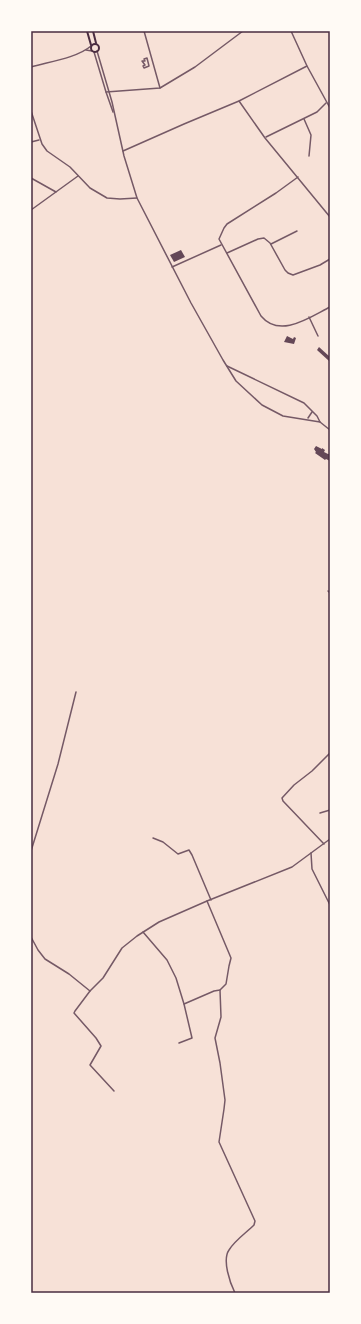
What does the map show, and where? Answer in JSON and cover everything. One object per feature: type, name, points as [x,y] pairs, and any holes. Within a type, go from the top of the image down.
[{"type":"main road","points":[[88,31],[91,46],[95,51],[99,47],[96,44],[92,31]]},
{"type":"main road","points":[[91,46],[96,44]]},
{"type":"street","points":[[144,31],[160,88]]},
{"type":"street","points":[[106,92],[160,88],[194,67],[244,31]]},
{"type":"street","points":[[291,31],[307,66],[330,108]]},
{"type":"street","points":[[31,67],[86,50],[91,46]]},
{"type":"street","points":[[86,50],[95,51]]},
{"type":"street","points":[[95,51],[109,92],[123,152],[137,198],[191,303],[236,381],[262,405],[282,416],[320,422]]},
{"type":"street","points":[[95,51],[114,115]]},
{"type":"street","points":[[147,58],[149,66],[144,68],[143,66],[145,65],[142,61],[145,61],[144,59],[147,58]]},
{"type":"street","points":[[123,152],[239,101],[307,66]]},
{"type":"street","points":[[239,101],[265,138],[330,217]]},
{"type":"street","points":[[265,138],[317,112],[326,103]]},
{"type":"street","points":[[31,112],[40,140],[47,151],[70,167],[95,192],[106,198],[137,198]]},
{"type":"street","points":[[304,119],[311,135],[309,156]]},
{"type":"street","points":[[31,142],[40,140]]},
{"type":"street","points":[[31,210],[78,176]]},
{"type":"street","points":[[31,178],[56,192]]},
{"type":"street","points":[[298,178],[227,224],[220,237],[221,245],[264,320],[276,325],[290,326],[330,307]]},
{"type":"street","points":[[270,244],[298,231]]},
{"type":"street","points":[[226,253],[262,237],[270,244],[285,270],[294,275],[320,265],[330,259]]},
{"type":"street","points":[[172,267],[221,245]]},
{"type":"street","points":[[309,317],[318,336]]},
{"type":"street","points":[[227,366],[296,398],[304,403],[320,422],[330,430]]},
{"type":"street","points":[[308,419],[312,412]]},
{"type":"street","points":[[31,851],[58,764],[76,692]]},
{"type":"street","points":[[324,844],[283,801],[282,798],[294,785],[312,771],[330,753]]},
{"type":"street","points":[[320,813],[330,810]]},
{"type":"street","points":[[152,838],[163,842],[178,854],[189,850],[211,900]]},
{"type":"street","points":[[114,1091],[90,1065],[101,1046],[74,1013],[74,1011],[90,990],[102,978],[122,948],[159,922],[292,867],[330,839]]},
{"type":"street","points":[[311,853],[312,869],[330,905]]},
{"type":"street","points":[[184,1004],[214,991],[220,990],[226,984],[232,958],[207,901]]},
{"type":"street","points":[[143,932],[169,963],[179,985],[192,1038],[179,1043]]},
{"type":"street","points":[[31,937],[45,959],[66,971],[90,990]]},
{"type":"street","points":[[220,990],[221,1017],[215,1038],[220,1063],[224,1105],[219,1142],[255,1222],[254,1225],[232,1246],[227,1254],[229,1280],[235,1293]]},
{"type":"building","points":[[181,250],[185,257],[174,262],[170,255]]},
{"type":"building","points":[[287,336],[293,339],[294,337],[296,338],[294,344],[284,342]]},
{"type":"building","points":[[319,347],[330,357],[329,361],[317,350]]},
{"type":"building","points":[[316,446],[325,450],[324,452],[330,454],[330,461],[325,460],[315,453],[316,452],[314,449]]}]
